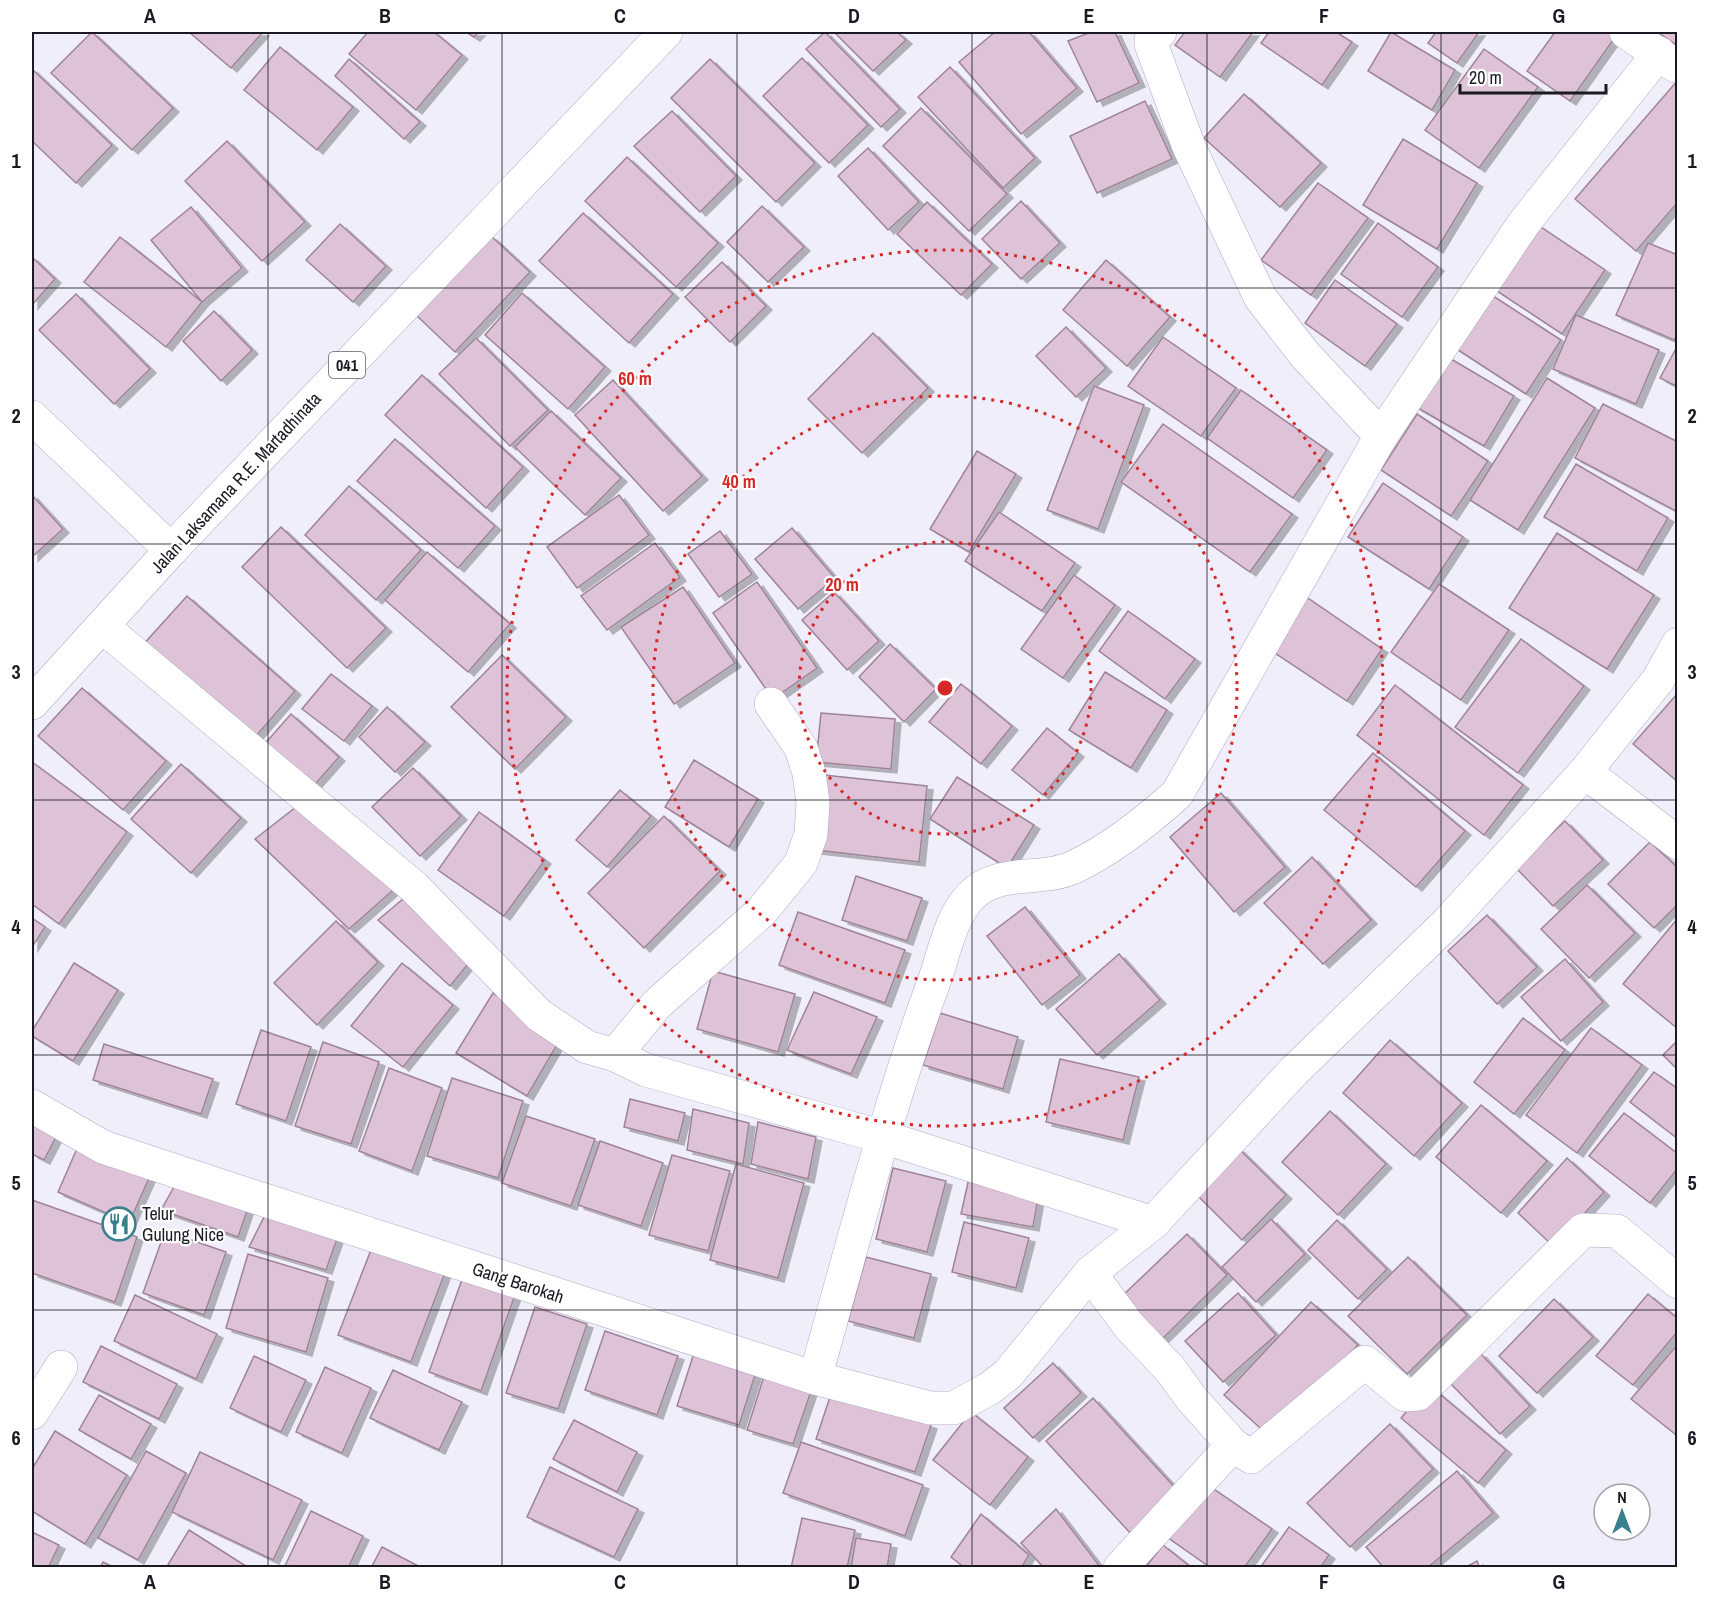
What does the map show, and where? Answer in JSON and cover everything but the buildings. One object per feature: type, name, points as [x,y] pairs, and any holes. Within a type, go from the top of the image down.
[{"type":"street","name":"Jalan Laksamana R.E. Martadhinata","points":[[32,703],[171,550],[666,32]]},
{"type":"street","points":[[1160,32],[1151,40],[1151,44],[1189,147],[1260,297],[1305,355],[1381,436]]},
{"type":"street","points":[[815,1378],[883,1137],[920,1018],[959,913],[970,896],[994,882],[1072,868],[1149,819],[1177,794],[1381,436],[1524,223],[1668,60],[1626,32]]},
{"type":"street","points":[[32,417],[171,550]]},
{"type":"street","points":[[103,627],[414,887],[539,1015],[586,1047],[615,1055],[646,1070],[883,1137],[1152,1223]]},
{"type":"street","name":"Gang Barokah","points":[[32,1106],[103,1147],[815,1378],[930,1408],[954,1408],[990,1388],[1008,1374],[1090,1274],[1152,1223],[1293,1071],[1447,923],[1585,772],[1658,680],[1677,644]]},
{"type":"street","points":[[615,1055],[657,1004],[761,912],[801,863],[811,834],[813,802],[809,773],[801,747],[771,704]]},
{"type":"street","points":[[1585,772],[1677,843]]},
{"type":"street","points":[[1090,1274],[1129,1326],[1170,1369],[1233,1445],[1254,1457],[1365,1362],[1405,1395],[1418,1394],[1583,1230],[1617,1232],[1677,1282]]},
{"type":"street","points":[[32,1413],[61,1367]]},
{"type":"street","points":[[1120,1568],[1233,1445]]},
{"type":"place","name":"Telur Gulung Nice","points":[[119,1224]]}]
